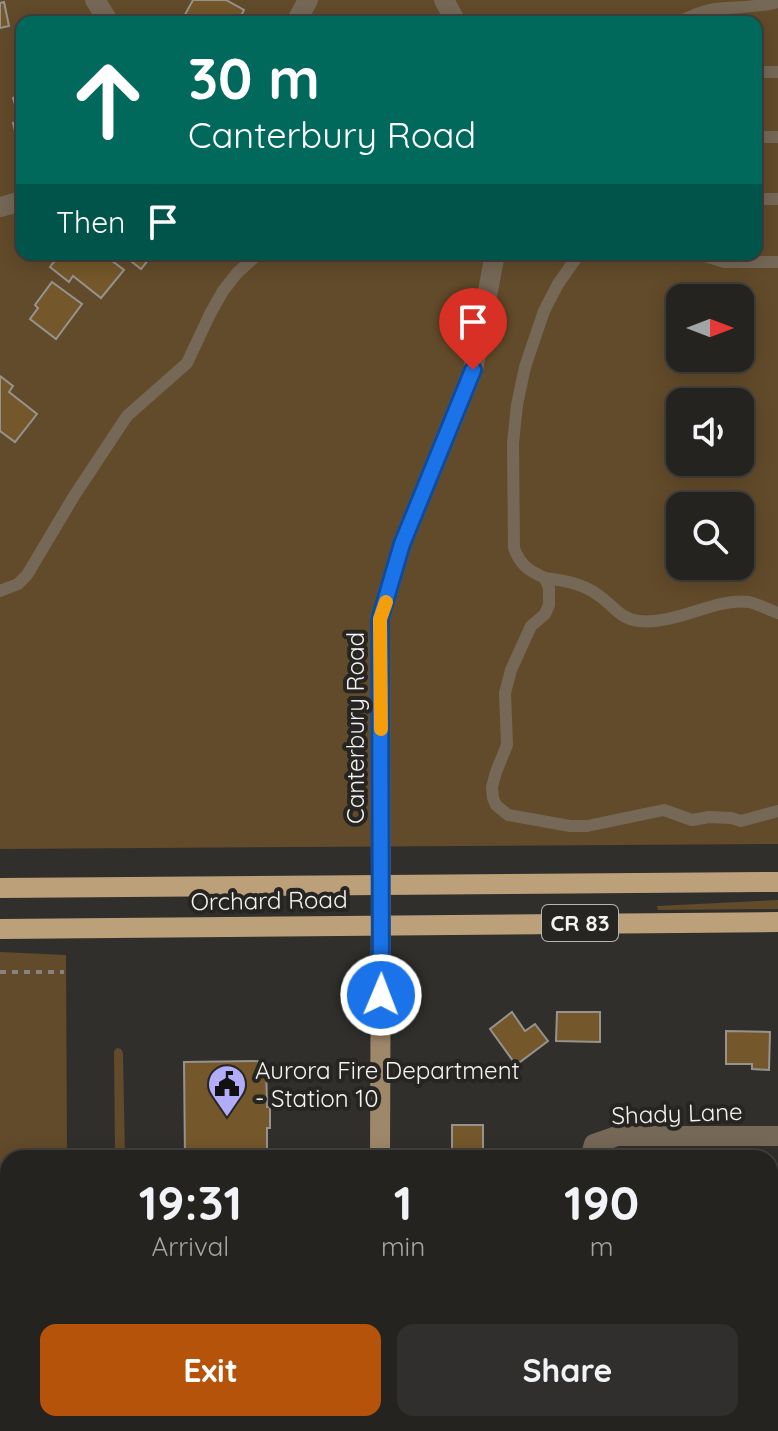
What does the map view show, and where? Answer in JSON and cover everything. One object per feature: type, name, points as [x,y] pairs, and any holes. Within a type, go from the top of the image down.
[{"type":"main road","name":"Orchard Road","points":[[0,888],[778,882]]},
{"type":"main road","name":"Orchard Road","points":[[0,929],[778,922]]},
{"type":"street","name":"Canterbury Road","points":[[381,884],[380,619],[402,544],[473,370],[494,260]]},
{"type":"street","points":[[380,1150],[381,884]]},
{"type":"street","name":"Shady Lane","points":[[592,1150],[594,1144],[617,1136],[778,1136]]},
{"type":"lane","points":[[687,16],[702,4],[710,2],[760,6],[778,2]]},
{"type":"lane","points":[[0,591],[18,584],[27,575],[127,416],[187,363],[223,291],[251,260]]},
{"type":"lane","points":[[575,260],[544,311],[525,367],[517,405],[513,443],[514,548],[520,563],[545,578],[587,588],[626,619],[655,622],[733,602],[749,602],[778,613]]},
{"type":"lane","points":[[718,260],[778,262]]},
{"type":"lane","points":[[545,578],[549,588],[549,605],[545,614],[531,626],[511,670],[505,693],[507,745],[492,787],[496,805],[508,815],[579,826],[658,811],[668,811],[692,820],[709,817],[741,821],[778,811]]},
{"type":"path","points":[[0,972],[64,972]]},
{"type":"shaded area","points":[[0,0],[778,0],[778,844],[0,849]]},
{"type":"shaded area","points":[[778,900],[778,909],[658,910],[657,906]]},
{"type":"shaded area","points":[[0,952],[66,955],[67,1150],[0,1150]]},
{"type":"shaded area","points":[[117,1048],[123,1053],[125,1150],[115,1150],[114,1051]]},
{"type":"building","points":[[193,0],[226,0],[244,10],[241,16],[184,16]]},
{"type":"building","points":[[4,2],[9,26],[0,28],[0,3]]},
{"type":"building","points":[[55,260],[111,260],[124,270],[101,298],[73,276],[69,282],[50,267]]},
{"type":"building","points":[[130,260],[148,260],[141,269]]},
{"type":"building","points":[[52,282],[82,304],[56,339],[30,319],[38,308],[35,305]]},
{"type":"building","points":[[0,376],[13,386],[9,392],[37,414],[15,442],[0,431]]},
{"type":"building","points":[[512,1012],[525,1031],[535,1024],[548,1041],[516,1065],[490,1029]]},
{"type":"building","points":[[557,1012],[600,1012],[600,1042],[556,1041]]},
{"type":"building","points":[[726,1031],[770,1032],[769,1070],[752,1069],[752,1064],[726,1064]]},
{"type":"building","name":"Aurora Fire Department - Station 10","points":[[266,1061],[267,1107],[270,1107],[267,1150],[185,1150],[184,1062]]},
{"type":"building","points":[[452,1125],[483,1125],[483,1150],[452,1150]]},
{"type":"slow traffic","points":[[381,729],[380,619],[386,602]]},
{"type":"place","name":"Aurora Fire Department - Station 10","points":[[227,1118]]},
{"type":"route","points":[[381,995],[380,619],[402,544],[473,370]]}]
